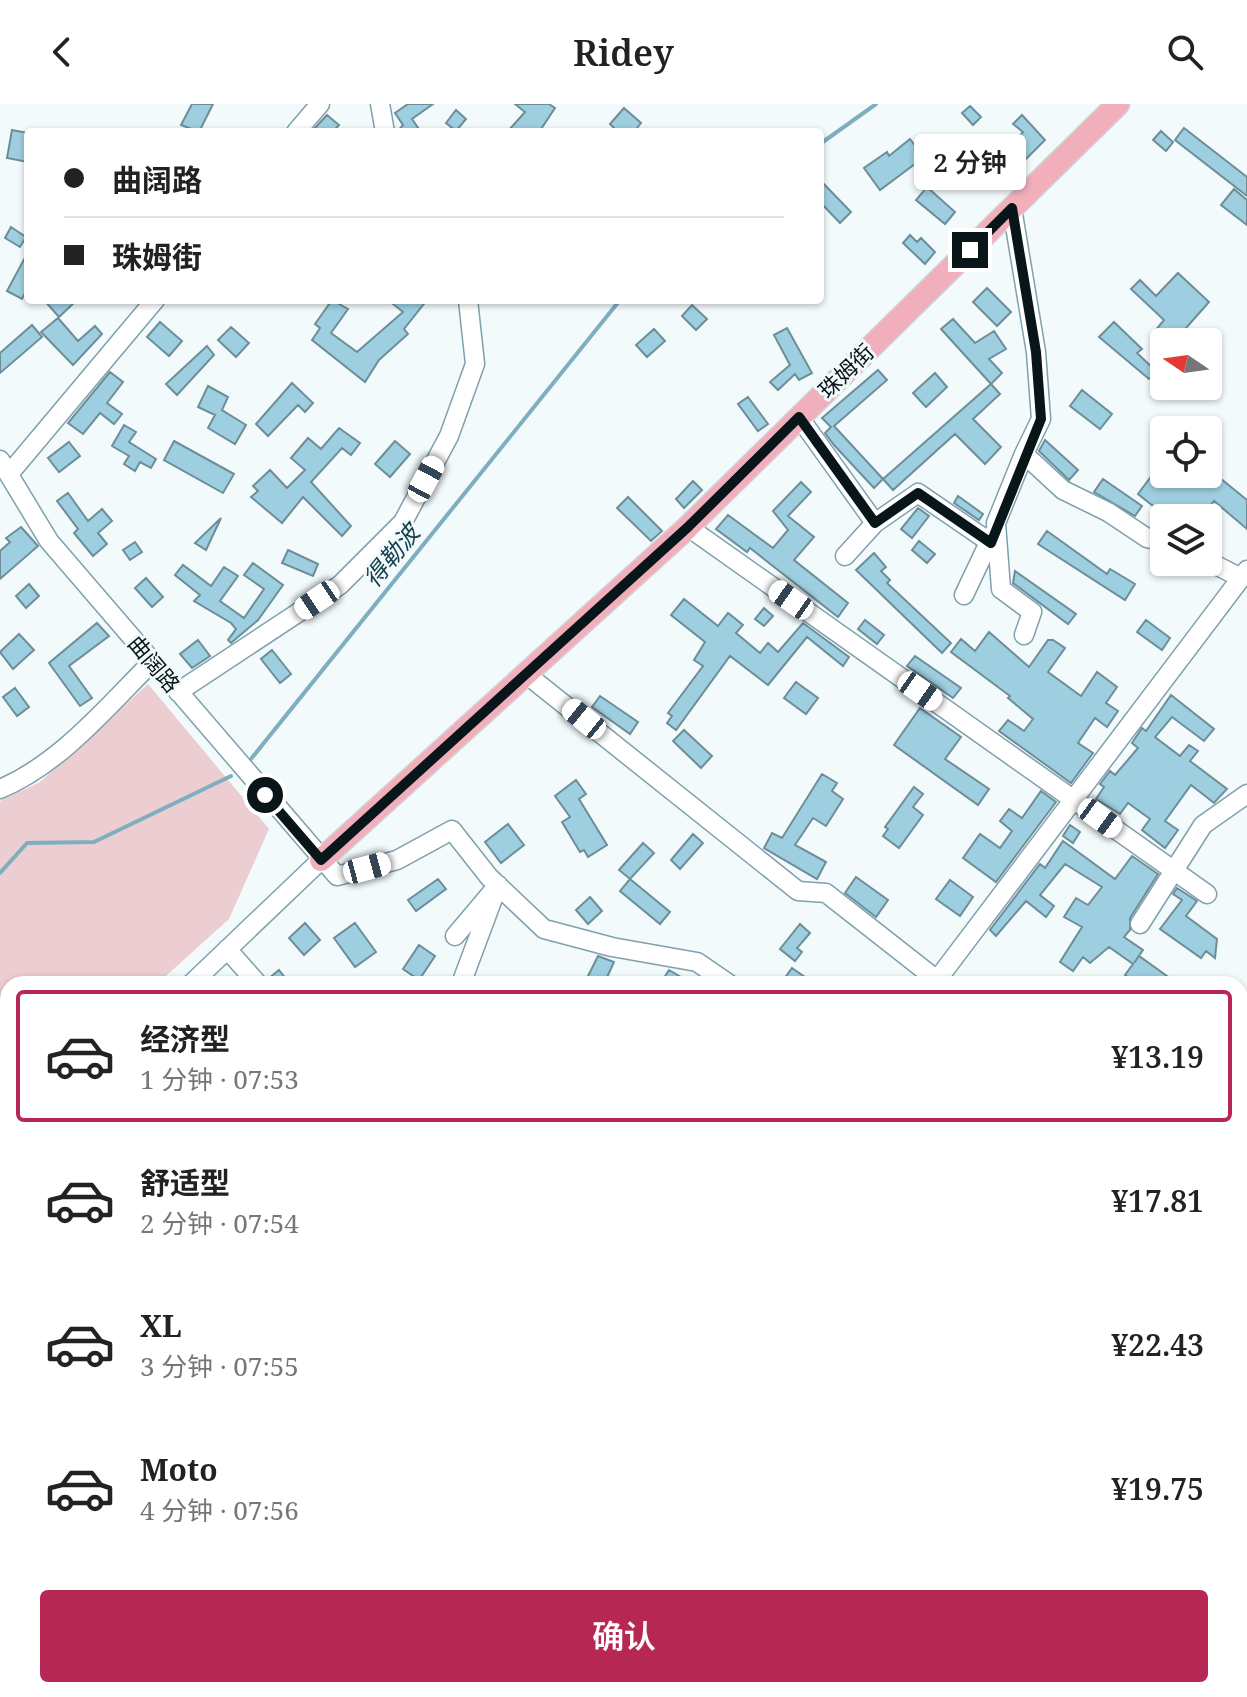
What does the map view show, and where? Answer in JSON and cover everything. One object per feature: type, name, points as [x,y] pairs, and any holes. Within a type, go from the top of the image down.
[{"type":"main road","name":"珠姆街","points":[[321,860],[688,527],[1118,104]]},
{"type":"street","points":[[299,128],[320,104]]},
{"type":"street","points":[[380,104],[384,128]]},
{"type":"street","points":[[964,595],[991,543],[996,523],[1041,419],[1036,352],[1012,208]]},
{"type":"street","points":[[4,467],[151,304]]},
{"type":"street","points":[[178,692],[340,585],[403,522],[449,436],[475,364],[468,304]]},
{"type":"street","points":[[799,417],[875,523]]},
{"type":"street","points":[[1024,454],[1063,490],[1108,512],[1150,539]]},
{"type":"street","name":"曲阔路","points":[[4,467],[49,541],[321,860]]},
{"type":"street","points":[[845,556],[875,523],[918,493],[991,543]]},
{"type":"street","points":[[996,523],[1001,589],[1032,612],[1024,635]]},
{"type":"street","points":[[688,527],[1207,894]]},
{"type":"street","points":[[941,976],[1244,574],[1222,566]]},
{"type":"street","points":[[0,789],[28,778],[92,722],[152,662]]},
{"type":"street","points":[[526,674],[798,891],[826,893],[929,976]]},
{"type":"street","points":[[1140,924],[1176,872],[1203,825],[1247,794]]},
{"type":"street","points":[[199,976],[321,860],[337,876],[397,860],[452,830],[498,885],[544,929],[612,947],[697,962],[717,976]]},
{"type":"street","points":[[455,936],[498,885]]},
{"type":"street","points":[[464,976],[498,885]]},
{"type":"street","points":[[227,949],[251,976]]},
{"type":"shaded area","points":[[148,684],[269,829],[229,919],[166,976],[0,976],[0,801],[40,782]]},
{"type":"building","points":[[192,104],[213,104],[201,128],[181,125]]},
{"type":"building","points":[[408,104],[433,104],[412,119],[418,128],[400,128],[403,125],[395,113]]},
{"type":"building","points":[[515,104],[549,104],[555,108],[542,128],[511,128],[525,112]]},
{"type":"building","points":[[970,106],[981,117],[973,125],[962,113]]},
{"type":"building","points":[[624,108],[641,123],[637,128],[614,128],[610,124]]},
{"type":"building","points":[[456,110],[466,119],[458,128],[446,123]]},
{"type":"building","points":[[327,115],[339,125],[336,128],[315,128]]},
{"type":"building","points":[[1022,115],[1045,140],[1008,177],[979,151],[987,142],[1002,155],[1023,132],[1013,124]]},
{"type":"building","points":[[1184,128],[1247,177],[1247,196],[1175,140]]},
{"type":"building","points":[[12,130],[24,132],[24,161],[7,158]]},
{"type":"building","points":[[1161,131],[1173,142],[1166,151],[1153,140]]},
{"type":"building","points":[[910,139],[921,153],[924,149],[943,163],[933,177],[915,164],[880,190],[864,168],[887,152],[889,156]]},
{"type":"building","points":[[824,184],[851,212],[840,223],[824,206]]},
{"type":"building","points":[[927,187],[955,212],[945,224],[916,200]]},
{"type":"building","points":[[1234,189],[1247,200],[1247,225],[1221,205]]},
{"type":"building","points":[[11,227],[24,236],[24,240],[20,247],[5,238]]},
{"type":"building","points":[[910,235],[917,242],[921,238],[935,252],[925,264],[903,243]]},
{"type":"building","points":[[24,259],[22,299],[7,291]]},
{"type":"building","points":[[1178,273],[1209,302],[1186,328],[1157,328],[1164,320],[1131,289],[1140,280],[1156,296]]},
{"type":"building","points":[[987,288],[1011,312],[997,326],[973,302]]},
{"type":"building","points":[[48,304],[73,304],[59,317]]},
{"type":"building","points":[[329,304],[339,304],[348,309],[331,333],[357,352],[403,312],[393,304],[424,304],[404,329],[408,334],[379,360],[365,382],[312,340],[320,328],[315,324]]},
{"type":"building","points":[[692,305],[707,319],[696,330],[682,316]]},
{"type":"building","points":[[58,318],[78,341],[95,326],[102,334],[73,365],[41,332]]},
{"type":"building","points":[[953,319],[975,343],[994,331],[1006,349],[989,359],[1002,373],[991,384],[941,329]]},
{"type":"building","points":[[160,322],[182,341],[169,356],[147,337]]},
{"type":"building","points":[[1114,322],[1142,349],[1137,353],[1150,365],[1150,378],[1149,379],[1099,337]]},
{"type":"building","points":[[32,325],[42,337],[0,373],[0,353]]},
{"type":"building","points":[[231,327],[249,343],[236,357],[218,340]]},
{"type":"building","points":[[787,328],[812,373],[799,380],[795,374],[778,390],[770,382],[790,365],[774,335]]},
{"type":"building","points":[[654,329],[665,341],[647,357],[636,345]]},
{"type":"building","points":[[207,346],[214,355],[177,395],[166,384]]},
{"type":"building","points":[[878,370],[887,380],[834,426],[883,479],[874,488],[825,433],[831,427],[822,418]]},
{"type":"building","points":[[110,372],[123,382],[107,403],[122,414],[114,424],[100,413],[83,434],[68,423]]},
{"type":"building","points":[[935,373],[947,387],[926,407],[913,393]]},
{"type":"building","points":[[292,383],[313,403],[305,412],[298,405],[268,436],[256,424]]},
{"type":"building","points":[[991,384],[1000,394],[973,419],[1001,447],[985,464],[955,434],[893,490],[883,479]]},
{"type":"building","points":[[208,386],[228,397],[222,410],[246,425],[235,444],[208,428],[215,415],[198,407]]},
{"type":"building","points":[[1082,390],[1112,414],[1100,429],[1070,406]]},
{"type":"building","points":[[748,397],[768,424],[758,431],[738,404]]},
{"type":"building","points":[[124,425],[136,432],[129,442],[156,459],[151,468],[140,462],[135,471],[124,464],[129,456],[112,446]]},
{"type":"building","points":[[339,428],[360,443],[351,455],[342,448],[311,482],[351,526],[342,536],[303,497],[282,523],[251,497],[258,491],[253,486],[270,470],[287,488],[305,470],[291,458],[308,438],[321,449]]},
{"type":"building","points":[[1045,440],[1078,470],[1069,480],[1039,451]]},
{"type":"building","points":[[174,441],[234,474],[223,493],[164,460]]},
{"type":"building","points":[[395,441],[410,454],[390,477],[375,464]]},
{"type":"building","points":[[69,442],[80,456],[59,472],[48,458]]},
{"type":"building","points":[[1150,478],[1150,488],[1222,488],[1222,480],[1247,500],[1247,529],[1222,508],[1222,504],[1214,501],[1212,504],[1150,504],[1138,494]]},
{"type":"building","points":[[1103,479],[1142,506],[1135,516],[1094,492]]},
{"type":"building","points":[[693,481],[702,490],[684,508],[676,499]]},
{"type":"building","points":[[801,482],[811,492],[788,516],[814,537],[794,560],[848,603],[838,617],[750,548],[747,552],[716,529],[728,515],[773,548],[788,530],[773,511]]},
{"type":"building","points":[[68,493],[88,521],[102,509],[112,521],[98,533],[107,544],[93,556],[74,533],[78,529],[57,501]]},
{"type":"building","points":[[958,496],[983,514],[979,520],[954,503]]},
{"type":"building","points":[[628,497],[662,531],[651,541],[617,508]]},
{"type":"building","points":[[918,508],[929,516],[912,538],[901,529]]},
{"type":"building","points":[[221,518],[206,550],[195,543]]},
{"type":"building","points":[[21,527],[38,546],[0,579],[0,551],[10,542],[6,538]]},
{"type":"building","points":[[1047,531],[1107,574],[1110,569],[1135,584],[1125,600],[1038,544]]},
{"type":"building","points":[[919,541],[935,554],[927,563],[912,550]]},
{"type":"building","points":[[135,542],[142,552],[130,560],[123,550]]},
{"type":"building","points":[[288,550],[318,564],[313,576],[282,563]]},
{"type":"building","points":[[874,553],[886,567],[881,571],[890,580],[887,583],[951,643],[942,653],[856,570]]},
{"type":"building","points":[[253,563],[283,585],[258,620],[231,643],[228,640],[236,629],[194,601],[200,595],[175,575],[183,565],[211,586],[224,567],[238,576],[220,601],[244,618],[264,589],[244,575]]},
{"type":"building","points":[[1015,571],[1076,614],[1068,624],[1013,583]]},
{"type":"building","points":[[146,578],[163,597],[152,607],[135,588]]},
{"type":"building","points":[[29,584],[39,596],[26,608],[16,596]]},
{"type":"building","points":[[684,599],[718,626],[728,613],[743,625],[736,633],[760,653],[768,643],[778,652],[803,623],[849,657],[843,666],[807,637],[768,685],[730,656],[676,730],[667,723],[672,716],[668,713],[703,666],[694,660],[705,642],[671,615]]},
{"type":"building","points":[[764,608],[773,616],[764,626],[755,619]]},
{"type":"building","points":[[865,620],[884,635],[877,644],[858,629]]},
{"type":"building","points":[[1146,620],[1170,638],[1162,650],[1137,632]]},
{"type":"building","points":[[97,623],[109,636],[69,666],[92,698],[80,706],[49,663]]},
{"type":"building","points":[[989,632],[1029,667],[1048,640],[1065,648],[1048,672],[1081,696],[1097,672],[1117,687],[1106,703],[1118,711],[1107,727],[1095,718],[1078,743],[1093,753],[1071,783],[999,731],[1008,720],[1024,731],[1033,719],[1008,698],[1010,696],[951,652],[961,639],[975,651]]},
{"type":"building","points":[[19,634],[34,650],[13,669],[0,652]]},
{"type":"building","points":[[198,640],[210,656],[192,668],[180,654]]},
{"type":"building","points":[[272,650],[291,674],[280,683],[261,659]]},
{"type":"building","points":[[915,656],[961,688],[953,698],[907,666]]},
{"type":"building","points":[[796,682],[818,698],[806,714],[784,698]]},
{"type":"building","points":[[15,688],[29,707],[17,716],[3,697]]},
{"type":"building","points":[[1171,695],[1214,729],[1204,741],[1172,717],[1155,737],[1180,756],[1189,745],[1198,751],[1190,761],[1227,789],[1214,803],[1191,785],[1165,821],[1178,830],[1165,848],[1142,830],[1150,819],[1128,803],[1120,814],[1096,799],[1104,787],[1100,784],[1110,771],[1115,775],[1138,748],[1132,743],[1142,728],[1146,731]]},
{"type":"building","points":[[600,696],[638,722],[630,734],[592,707]]},
{"type":"building","points":[[920,708],[961,737],[945,759],[989,789],[978,805],[894,745]]},
{"type":"building","points":[[684,730],[712,756],[701,768],[673,741]]},
{"type":"building","points":[[822,774],[837,783],[832,791],[843,799],[826,826],[813,818],[795,845],[826,862],[817,879],[764,848],[772,833],[782,838]]},
{"type":"building","points":[[576,780],[586,794],[579,799],[607,845],[588,857],[584,850],[580,852],[562,822],[570,817],[555,796]]},
{"type":"building","points":[[914,787],[923,794],[913,807],[923,815],[899,848],[883,836],[888,829],[885,827]]},
{"type":"building","points":[[1041,791],[1056,802],[996,882],[963,858],[980,834],[1000,848],[1012,831],[1000,821],[1009,809],[1022,818]]},
{"type":"building","points":[[508,824],[524,845],[501,863],[485,842]]},
{"type":"building","points":[[1070,825],[1080,832],[1073,843],[1063,836]]},
{"type":"building","points":[[693,834],[703,843],[680,869],[671,860]]},
{"type":"building","points":[[1063,841],[1115,879],[1132,856],[1158,874],[1130,918],[1130,930],[1124,937],[1143,950],[1134,963],[1139,956],[1167,976],[1126,976],[1133,964],[1109,947],[1090,963],[1083,957],[1073,971],[1060,962],[1082,927],[1064,917],[1076,898],[1088,905],[1102,887],[1065,864],[1040,895],[1054,906],[1046,917],[1026,901],[996,936],[990,930],[1040,864],[1045,868]]},
{"type":"building","points":[[643,843],[654,853],[630,879],[619,870]]},
{"type":"building","points":[[856,877],[888,900],[876,917],[845,893]]},
{"type":"building","points":[[438,879],[446,889],[416,911],[408,900]]},
{"type":"building","points":[[630,879],[670,912],[660,924],[620,891]]},
{"type":"building","points":[[950,880],[973,897],[960,916],[936,899]]},
{"type":"building","points":[[1177,888],[1197,901],[1186,916],[1217,939],[1215,958],[1206,951],[1201,958],[1160,929],[1182,900],[1173,894]]},
{"type":"building","points":[[590,897],[602,911],[588,924],[576,910]]},
{"type":"building","points":[[305,923],[320,940],[304,955],[289,938]]},
{"type":"building","points":[[355,923],[376,952],[355,967],[334,938]]},
{"type":"building","points":[[800,924],[810,933],[797,948],[802,952],[795,961],[780,949]]},
{"type":"building","points":[[419,945],[435,956],[422,976],[413,976],[403,969]]},
{"type":"building","points":[[598,956],[614,962],[608,976],[588,976]]},
{"type":"building","points":[[792,968],[804,976],[786,976]]},
{"type":"building","points":[[669,970],[679,976],[665,976]]},
{"type":"waterway","name":"得勒波","points":[[824,141],[876,104]]},
{"type":"waterway","name":"得勒波","points":[[251,759],[617,304]]},
{"type":"waterway","name":"得勒波","points":[[0,873],[27,843],[94,842],[231,776]]},
{"type":"route","points":[[265,795],[321,860],[688,527],[799,417],[875,523],[918,493],[991,543],[996,523],[1041,419],[1036,352],[1012,208],[970,250]]}]
